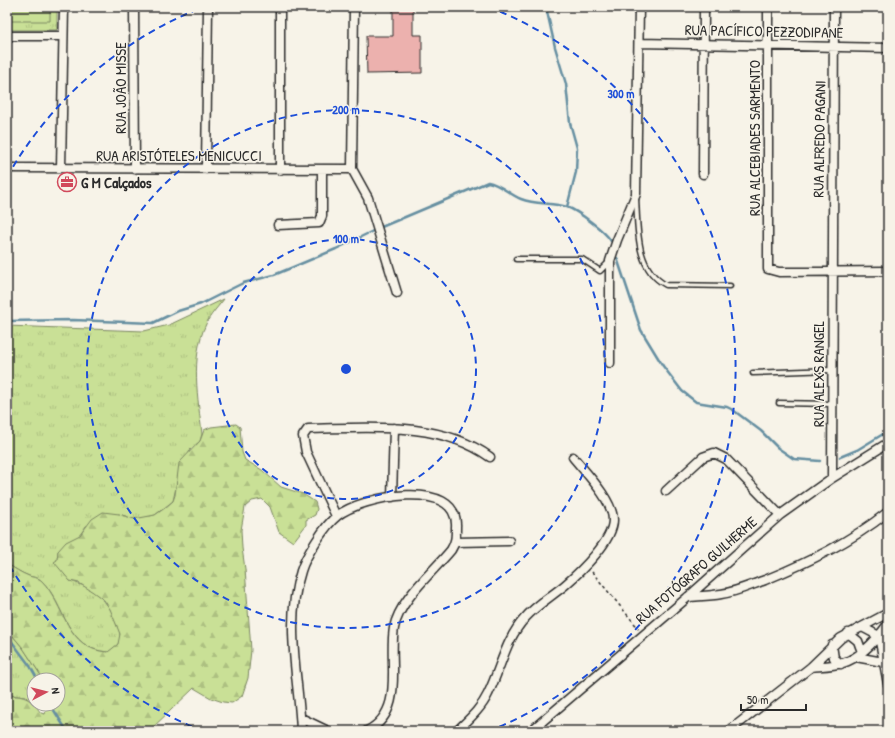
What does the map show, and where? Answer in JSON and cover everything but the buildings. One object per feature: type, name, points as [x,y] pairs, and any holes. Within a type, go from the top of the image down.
[{"type":"street","points":[[61,168],[64,7]]},
{"type":"street","name":"RUA JOÃO MISSE","points":[[134,7],[135,169]]},
{"type":"street","points":[[206,169],[208,7]]},
{"type":"street","points":[[280,7],[280,170]]},
{"type":"street","points":[[354,7],[352,169],[364,187],[396,293]]},
{"type":"street","points":[[610,363],[610,261],[636,194],[639,7]]},
{"type":"street","points":[[703,174],[704,7]]},
{"type":"street","name":"RUA ALCEBIADES SARMENTO","points":[[768,7],[768,269],[779,272],[832,271]]},
{"type":"street","name":"RUA ALFREDO PAGANI","points":[[832,271],[834,7]]},
{"type":"street","points":[[7,36],[63,36]]},
{"type":"street","name":"RUA PACÍFICO PEZZODIPANE","points":[[639,43],[888,48]]},
{"type":"street","name":"RUA ARISTÓTELES MENICUCCI","points":[[7,168],[280,170],[352,169]]},
{"type":"street","points":[[278,225],[319,223],[322,216],[322,170]]},
{"type":"street","points":[[832,271],[888,271]]},
{"type":"street","name":"RUA ALEXS RANGEL","points":[[832,271],[832,478]]},
{"type":"street","points":[[392,497],[394,428]]},
{"type":"street","points":[[336,516],[306,452],[302,436],[308,429],[394,428],[437,434],[455,438],[479,449],[490,457]]},
{"type":"street","name":"RUA FOTÓGRAFO GUILHERME","points":[[531,731],[688,597],[780,515],[832,478],[888,443]]},
{"type":"street","points":[[666,491],[703,457],[714,453],[726,459],[780,515]]},
{"type":"street","points":[[456,731],[476,711],[488,695],[512,634],[525,617],[566,584],[606,541],[613,521],[612,513],[601,492],[573,457]]},
{"type":"street","points":[[301,731],[293,639],[294,598],[301,571],[311,549],[336,516],[351,507],[366,502],[392,497],[425,496],[446,502],[454,511],[457,518],[456,542],[447,555],[402,608],[394,627],[392,642],[394,689],[391,703],[381,719],[367,731]]},
{"type":"street","points":[[688,597],[728,593],[804,564],[845,542],[888,512]]},
{"type":"street","points":[[456,542],[509,541]]},
{"type":"street","points":[[729,731],[811,667],[832,645],[848,633],[888,613]]},
{"type":"street","points":[[811,667],[841,664],[859,655],[879,636],[888,624]]},
{"type":"street","points":[[862,626],[879,636]]},
{"type":"street","points":[[848,633],[858,641],[859,655]]},
{"type":"street","points":[[879,636],[888,684]]},
{"type":"street","points":[[832,645],[834,658],[841,664]]},
{"type":"street","points":[[859,655],[883,662]]},
{"type":"street","points":[[301,718],[328,731]]},
{"type":"lane","points":[[636,194],[639,240],[646,266],[651,275],[666,285],[730,286]]},
{"type":"lane","points":[[516,260],[582,259],[600,270],[610,261]]},
{"type":"lane","points":[[753,373],[832,370]]},
{"type":"lane","points":[[779,404],[832,404]]},
{"type":"path","points":[[586,564],[644,634]]},
{"type":"green space","points":[[7,7],[57,7],[57,30],[7,30]]},
{"type":"green space","points":[[7,7],[50,7],[50,21],[7,21]]},
{"type":"green space","points":[[224,299],[212,314],[201,337],[198,350],[196,378],[202,434],[200,441],[190,450],[177,483],[173,501],[155,515],[145,518],[134,519],[119,514],[86,526],[80,535],[58,551],[57,560],[70,581],[86,587],[100,597],[111,610],[118,626],[120,638],[116,646],[108,652],[94,649],[83,643],[75,635],[50,591],[42,581],[7,564],[7,326],[144,331],[169,325]]},
{"type":"green space","points":[[236,424],[240,427],[242,452],[245,460],[262,470],[281,487],[303,494],[315,502],[317,509],[315,515],[306,520],[306,525],[293,542],[279,532],[270,507],[262,499],[252,501],[245,507],[241,530],[251,650],[248,678],[242,696],[232,703],[223,702],[211,698],[194,688],[149,731],[7,731],[7,695],[26,698],[26,712],[40,712],[45,714],[46,712],[66,712],[66,672],[39,672],[23,648],[7,629],[7,564],[42,581],[50,591],[75,635],[83,643],[94,649],[108,652],[118,644],[120,634],[110,609],[104,600],[93,592],[79,583],[70,581],[54,562],[57,560],[58,551],[66,542],[80,535],[92,519],[103,512],[119,514],[134,519],[155,515],[165,508],[173,501],[175,495],[179,463],[200,441],[204,430],[211,427]]},
{"type":"green space","points":[[7,629],[23,648],[39,672],[26,672],[26,697],[7,695]]},
{"type":"waterway","points":[[546,7],[555,47],[566,84],[570,123],[577,148],[576,172],[567,207]]},
{"type":"waterway","points":[[7,321],[73,320],[153,323],[178,311],[201,304],[243,283],[274,275],[298,265],[336,249],[379,228],[488,182],[497,185],[527,201],[556,204],[572,209],[597,227],[611,241]]},
{"type":"waterway","points":[[617,258],[641,330],[663,366],[682,391],[696,402],[727,407],[733,410],[761,431],[778,448],[794,459],[820,461]]},
{"type":"waterway","points":[[840,457],[857,450],[888,431]]},
{"type":"waterway","points":[[7,635],[33,672]]},
{"type":"waterway","points":[[55,712],[67,731]]},
{"type":"place","name":"G M Calçados","points":[[67,182]]}]
